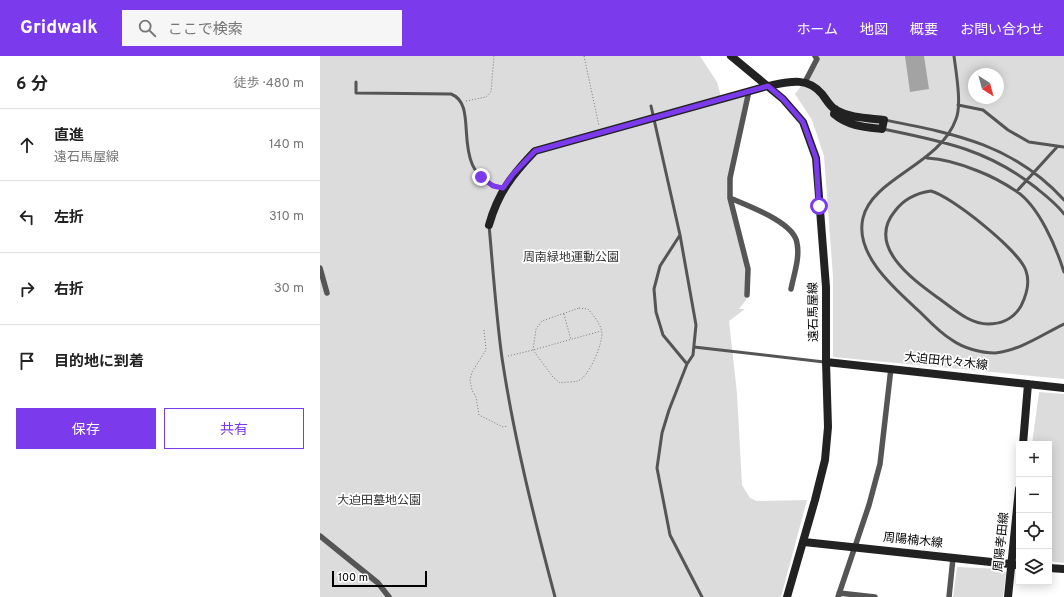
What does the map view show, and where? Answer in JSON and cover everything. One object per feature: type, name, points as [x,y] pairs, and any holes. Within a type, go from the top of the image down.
[{"type":"street","name":"遠石馬屋線","points":[[731,56],[783,99],[803,122],[816,158],[826,287],[828,427],[825,460],[804,542],[787,597]]},
{"type":"street","points":[[805,82],[817,59],[815,56]]},
{"type":"street","points":[[489,225],[493,210],[503,188],[513,174],[535,151],[653,117],[792,81],[805,82],[818,90],[835,109],[853,117],[884,120],[882,129],[856,126],[842,120],[834,114],[835,109]]},
{"type":"street","points":[[747,295],[748,269],[730,198],[730,178],[749,91]]},
{"type":"street","points":[[730,198],[778,220],[790,230],[797,242],[798,259],[791,289]]},
{"type":"street","points":[[320,268],[327,293]]},
{"type":"street","name":"大迫田代々木線","points":[[826,362],[1064,388]]},
{"type":"street","points":[[875,597],[839,595],[869,505],[880,464],[891,368]]},
{"type":"street","points":[[1023,441],[1028,384]]},
{"type":"street","name":"周陽孝田線","points":[[1008,597],[1015,564],[1018,513]]},
{"type":"street","points":[[320,536],[378,583],[389,597]]},
{"type":"street","name":"周陽楠木線","points":[[804,542],[1015,564]]},
{"type":"street","points":[[949,597],[953,558]]},
{"type":"street","points":[[1052,568],[1064,569]]},
{"type":"lane","points":[[955,57],[958,105],[957,119],[944,141],[927,158],[881,190],[869,203],[862,219],[863,236],[868,253],[878,271],[892,286],[952,341],[980,351],[995,353],[1013,349],[1064,324]]},
{"type":"lane","points":[[356,82],[356,93],[451,94],[458,96],[462,102],[469,158],[481,177],[493,186],[503,188]]},
{"type":"lane","points":[[958,105],[983,110],[1008,130],[1029,142],[1064,147]]},
{"type":"lane","points":[[651,106],[680,235],[696,325],[692,355],[687,364],[662,433],[657,468],[670,536],[702,597]]},
{"type":"lane","points":[[884,120],[949,132],[993,149],[1035,172],[1064,200]]},
{"type":"lane","points":[[882,129],[944,141],[989,158],[1027,181],[1063,209],[1064,214]]},
{"type":"lane","points":[[1017,191],[1057,147]]},
{"type":"lane","points":[[989,158],[993,149]]},
{"type":"lane","points":[[927,158],[944,159],[962,164],[989,175],[1017,191],[1033,209],[1048,233],[1058,254],[1064,272]]},
{"type":"lane","points":[[931,191],[939,193],[959,206],[1008,246],[1020,260],[1026,270],[1028,280],[1026,294],[1021,307],[1011,318],[998,323],[976,323],[910,278],[898,264],[888,245],[886,230],[890,218],[908,198],[921,192],[931,191]]},
{"type":"lane","points":[[489,225],[502,357],[530,499],[555,597]]},
{"type":"lane","points":[[680,235],[660,266],[654,289],[656,312],[663,335],[687,364]]},
{"type":"lane","points":[[694,347],[826,362]]},
{"type":"path","points":[[462,102],[486,97],[491,92],[494,56]]},
{"type":"path","points":[[584,56],[601,132]]},
{"type":"path","points":[[579,308],[588,309],[596,318],[602,331],[602,340],[593,362],[588,373],[580,380],[560,383],[553,377],[533,350],[536,329],[542,321],[579,308]]},
{"type":"path","points":[[564,314],[570,340]]},
{"type":"path","points":[[484,330],[486,350],[472,372],[470,380],[472,390],[476,397],[479,415],[503,427],[514,424]]},
{"type":"path","points":[[502,357],[602,331]]},
{"type":"green space","name":"周南緑地運動公園","points":[[320,56],[700,56],[717,82],[722,100],[748,91],[730,194],[749,270],[746,300],[739,309],[745,309],[729,321],[737,393],[742,485],[750,498],[757,501],[807,500],[781,597],[320,597]]},
{"type":"green space","points":[[819,56],[1064,56],[1064,379],[833,357],[833,277],[824,156],[812,120],[795,94],[818,64]]},
{"type":"green space","points":[[1039,392],[1064,394],[1064,563],[1052,561],[1052,441],[1032,441]]},
{"type":"green space","points":[[957,567],[1001,569],[1006,573],[1003,597],[953,597]]},
{"type":"shaded area","points":[[905,56],[924,56],[929,89],[910,92]]},
{"type":"route","points":[[481,177],[493,186],[503,188],[513,174],[535,151],[768,86],[783,99],[803,122],[816,158],[819,206]]},
{"type":"park label","name":"大迫田墓地公園","points":[[379,501]]}]
